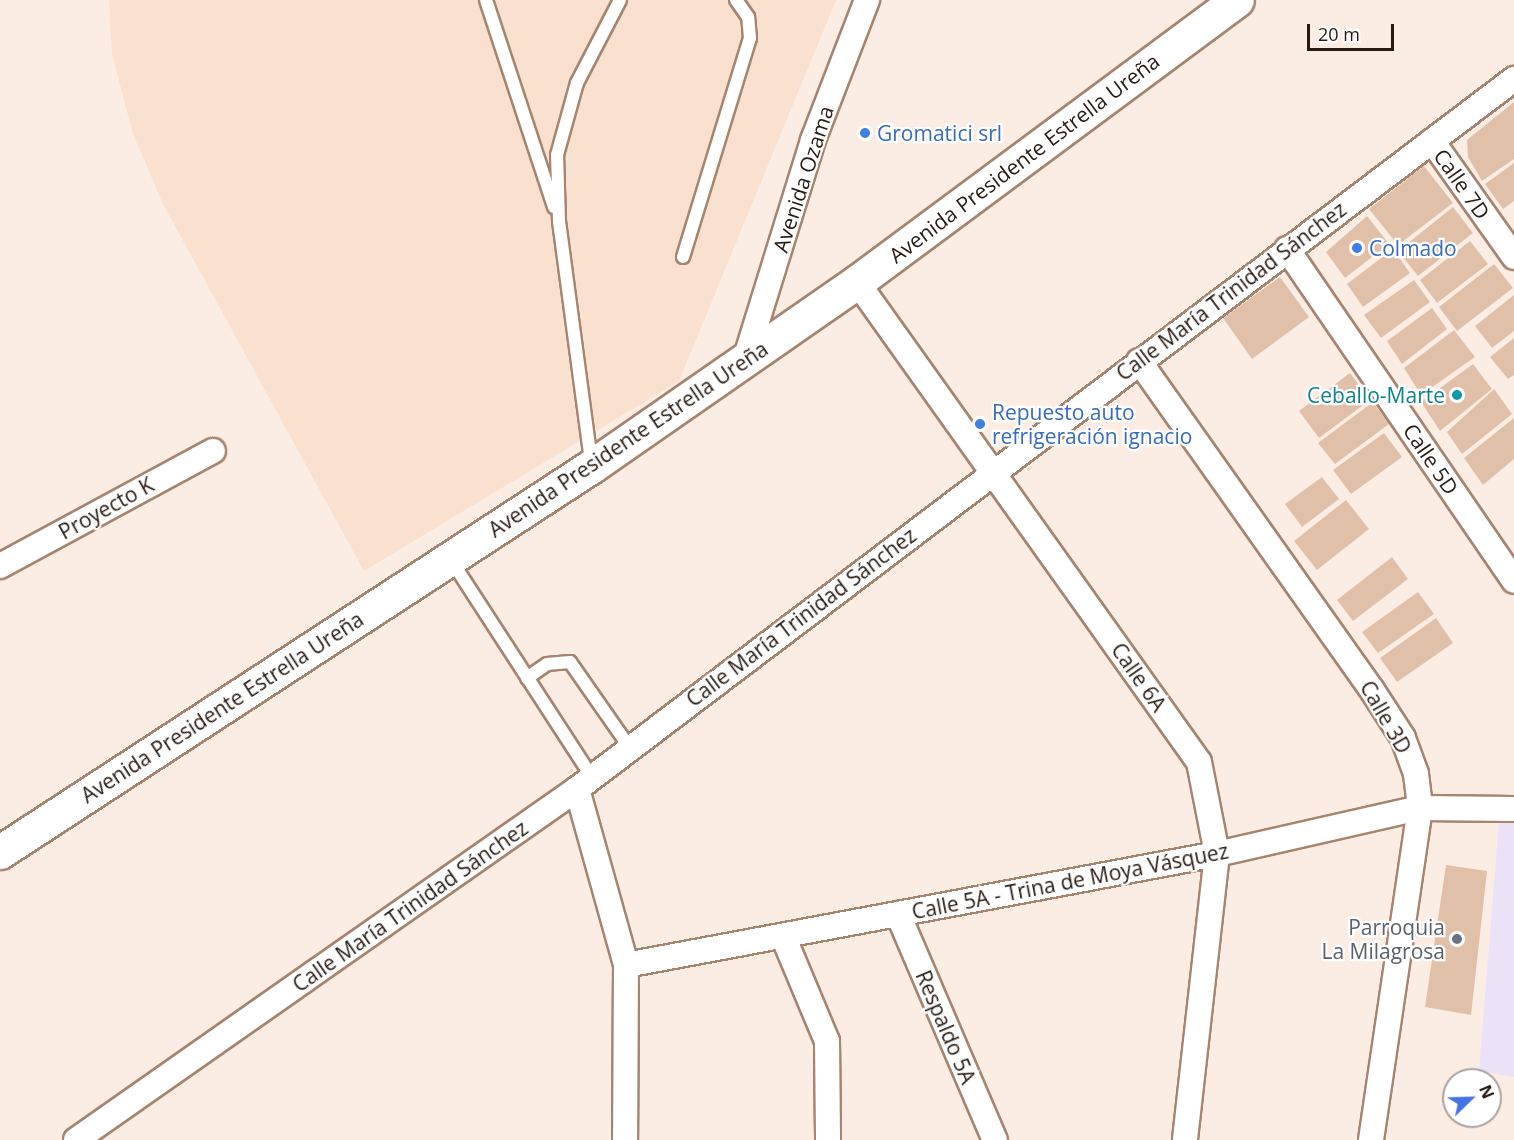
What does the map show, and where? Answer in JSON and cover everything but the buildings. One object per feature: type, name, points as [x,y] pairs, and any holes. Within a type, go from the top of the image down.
[{"type":"main road","name":"Avenida Presidente Estrella Ureña","points":[[0,852],[592,466],[857,282],[1237,0]]},
{"type":"street","name":"Avenida Ozama","points":[[745,360],[813,140],[867,0]]},
{"type":"street","name":"Calle María Trinidad Sánchez","points":[[76,1140],[585,783],[992,471],[1514,79]]},
{"type":"street","name":"Calle 7D","points":[[1432,141],[1514,257]]},
{"type":"street","name":"Calle 5D","points":[[1287,249],[1514,581]]},
{"type":"street","name":"Calle 6A","points":[[857,282],[1199,762],[1217,854],[1185,1140]]},
{"type":"street","name":"Calle 3D","points":[[1139,361],[1391,719],[1416,774],[1420,808],[1371,1140]]},
{"type":"street","name":"Proyecto K","points":[[0,566],[213,451]]},
{"type":"street","points":[[585,783],[626,965],[625,1140]]},
{"type":"street","name":"Calle 5A - Trina de Moya Vásquez","points":[[626,965],[1217,854],[1420,808],[1514,809]]},
{"type":"street","name":"Respaldo 5A","points":[[898,914],[995,1140]]},
{"type":"street","points":[[783,936],[827,1041],[828,1140]]},
{"type":"lane","points":[[486,0],[559,221]]},
{"type":"lane","points":[[592,466],[559,221],[560,144],[577,83],[620,0]]},
{"type":"lane","points":[[683,257],[750,38],[748,17],[736,0]]},
{"type":"lane","points":[[450,559],[527,678],[585,783]]},
{"type":"lane","points":[[527,678],[547,664],[570,662],[630,748]]},
{"type":"shaded area","points":[[109,0],[836,0],[679,381],[364,571],[163,204],[133,134],[112,54]]},
{"type":"shaded area","points":[[1500,809],[1514,812],[1514,1077],[1502,1075],[1502,1068],[1479,1068]]},
{"type":"place","name":"Gromatici srl","points":[[865,133]]},
{"type":"place","name":"Colmado","points":[[1357,248]]},
{"type":"place","name":"Ceballo-Marte","points":[[1457,395]]},
{"type":"place","name":"Repuesto auto refrigeración ignacio","points":[[980,424]]},
{"type":"place","name":"Parroquia La Milagrosa","points":[[1457,939]]}]
